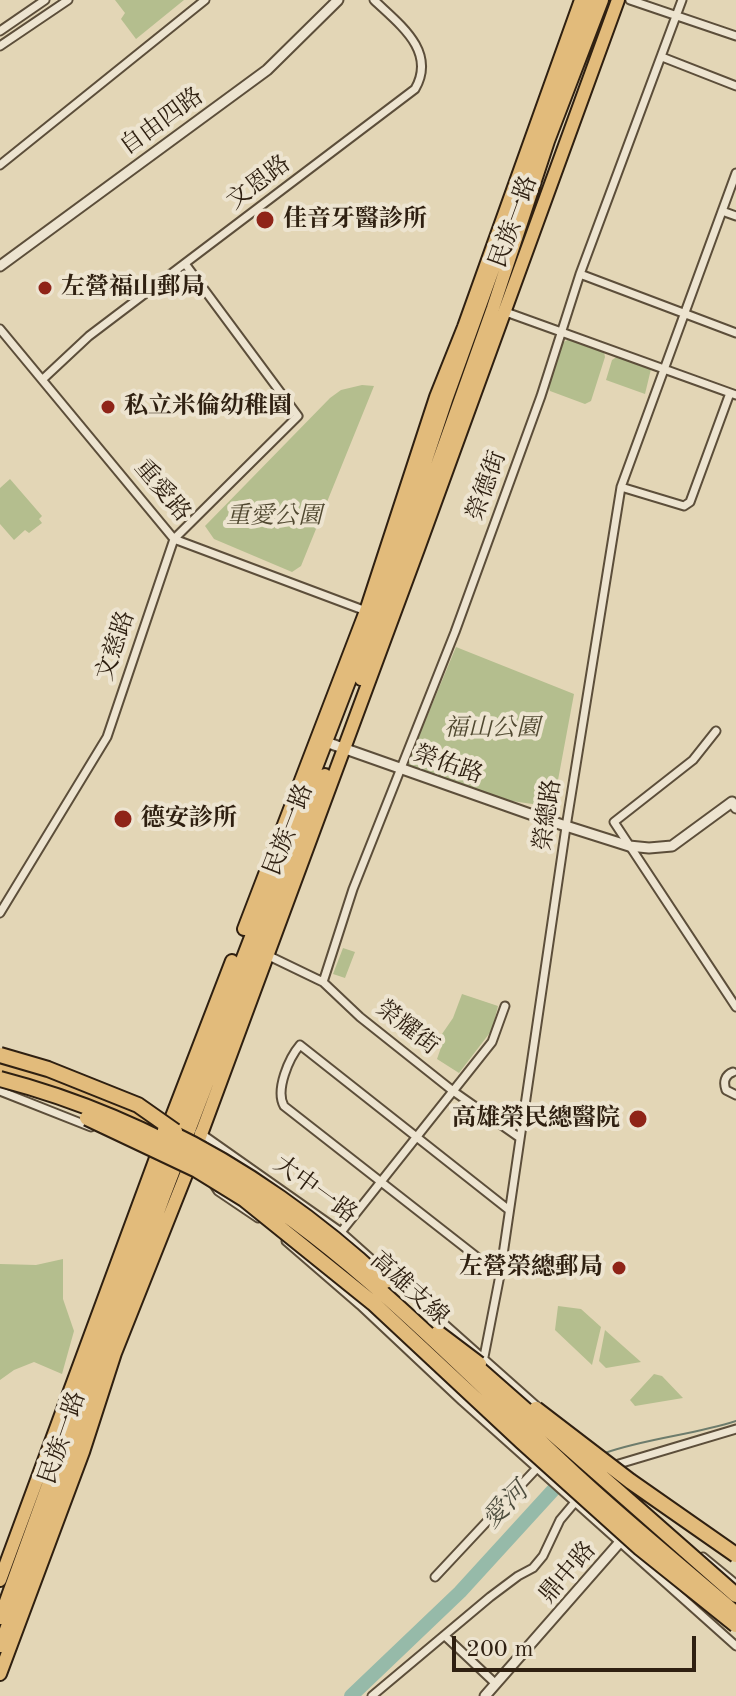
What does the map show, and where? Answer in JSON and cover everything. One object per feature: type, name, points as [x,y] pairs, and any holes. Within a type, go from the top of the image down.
[{"type":"highway","name":"高雄支線","points":[[0,1057],[48,1069],[138,1105],[188,1130],[371,1270],[437,1332],[736,1595]]},
{"type":"highway","name":"高雄支線","points":[[0,1079],[77,1103],[151,1135],[222,1173],[267,1203],[348,1264],[413,1320],[736,1614]]},
{"type":"highway","points":[[15,1083],[197,1170],[244,1199],[373,1303],[629,1537],[736,1625]]},
{"type":"highway","points":[[213,1185],[260,1212],[360,1283],[554,1464],[583,1476]]},
{"type":"highway","points":[[437,1332],[619,1472],[736,1555]]},
{"type":"highway","points":[[642,1524],[736,1603]]},
{"type":"main road","name":"民族一路","points":[[379,616],[436,397],[581,0]]},
{"type":"main road","name":"民族一路","points":[[379,616],[446,400],[590,0]]},
{"type":"main road","name":"民族一路","points":[[499,310],[548,141],[602,0]]},
{"type":"main road","name":"民族一路","points":[[1,1570],[188,1130],[252,948],[618,0]]},
{"type":"main road","name":"民族一路","points":[[0,1646],[18,1584],[171,1164],[188,1130],[252,948],[331,744]]},
{"type":"main road","name":"民族一路","points":[[0,1674],[171,1164]]},
{"type":"main road","name":"民族一路","points":[[0,1618],[51,1524]]},
{"type":"street","points":[[0,31],[45,0]]},
{"type":"street","points":[[0,46],[58,3],[68,0]]},
{"type":"street","points":[[0,165],[205,0]]},
{"type":"street","name":"自由四路","points":[[0,266],[267,70],[338,0]]},
{"type":"street","name":"文恩路","points":[[43,379],[89,336],[415,89],[422,73],[419,48],[412,37],[374,0]]},
{"type":"street","points":[[630,0],[736,36]]},
{"type":"street","name":"榮德街","points":[[323,982],[353,889],[455,632],[580,274],[682,0]]},
{"type":"street","points":[[662,57],[736,86]]},
{"type":"street","name":"榮總路","points":[[476,1384],[485,1360],[500,1275],[566,827],[621,487],[736,173]]},
{"type":"street","points":[[722,211],[736,216]]},
{"type":"street","name":"文慈路","points":[[0,913],[107,737],[174,539],[298,416],[186,265]]},
{"type":"street","points":[[580,274],[736,333]]},
{"type":"street","points":[[499,310],[733,394],[690,502],[684,506],[621,487]]},
{"type":"street","name":"重愛路","points":[[0,329],[174,539],[379,616]]},
{"type":"street","points":[[716,731],[693,760],[614,822],[736,1007]]},
{"type":"street","name":"榮佑路","points":[[331,744],[566,827],[629,846],[672,846],[735,803]]},
{"type":"street","name":"榮耀街","points":[[252,948],[323,982],[360,1017],[453,1091],[520,1138]]},
{"type":"street","points":[[341,1232],[492,1042],[505,1006]]},
{"type":"street","points":[[500,1275],[284,1106],[281,1101],[282,1087],[300,1045],[509,1210]]},
{"type":"street","name":"大中一路","points":[[0,1057],[99,1087],[188,1130],[240,1160],[341,1232],[554,1421],[647,1510],[736,1584]]},
{"type":"street","points":[[733,1072],[724,1083],[726,1090],[736,1095]]},
{"type":"street","name":"大中一路","points":[[0,1091],[89,1126],[213,1185],[360,1305],[736,1646]]},
{"type":"street","points":[[213,1185],[208,1170],[216,1158],[240,1160]]},
{"type":"street","name":"大中一路","points":[[213,1185],[227,1184],[266,1208],[361,1280],[476,1384],[537,1425]]},
{"type":"street","name":"大中一路","points":[[480,1373],[537,1425],[583,1476],[642,1524]]},
{"type":"street","name":"大中一路","points":[[476,1384],[492,1427]]},
{"type":"street","points":[[537,1425],[554,1421]]},
{"type":"street","points":[[603,1468],[736,1429]]},
{"type":"street","points":[[435,1577],[537,1468]]},
{"type":"street","points":[[372,1696],[509,1583],[533,1568],[543,1556],[560,1520],[576,1501]]},
{"type":"street","name":"鼎中路","points":[[485,1696],[620,1542],[642,1524],[647,1510]]},
{"type":"street","points":[[1,1570],[18,1584]]},
{"type":"street","points":[[445,1636],[496,1684]]},
{"type":"green space","points":[[115,0],[184,0],[136,39],[121,19],[125,13]]},
{"type":"green space","points":[[569,339],[604,352],[591,401],[585,404],[550,391],[548,384],[562,343]]},
{"type":"green space","points":[[618,356],[651,369],[645,394],[606,380],[612,360]]},
{"type":"green space","name":"重愛公園","points":[[362,385],[374,386],[301,566],[292,572],[214,539],[205,526],[330,398],[341,390]]},
{"type":"green space","points":[[10,479],[42,516],[39,519],[42,523],[29,533],[25,530],[14,540],[0,524],[0,488]]},
{"type":"green space","name":"福山公園","points":[[456,647],[574,694],[553,807],[505,800],[406,767]]},
{"type":"green space","points":[[343,948],[355,952],[345,978],[333,974]]},
{"type":"green space","points":[[462,994],[498,1006],[492,1030],[459,1073],[437,1059],[444,1039],[442,1034],[453,1018]]},
{"type":"green space","points":[[63,1259],[63,1299],[74,1331],[62,1374],[34,1362],[0,1380],[0,1264],[36,1265]]},
{"type":"green space","points":[[558,1306],[581,1309],[601,1327],[592,1365],[555,1330]]},
{"type":"green space","points":[[605,1330],[641,1362],[606,1368],[599,1361]]},
{"type":"green space","points":[[654,1374],[662,1376],[683,1398],[635,1406],[630,1400]]},
{"type":"waterway","name":"愛河","points":[[605,1453],[736,1421]]},
{"type":"waterway","name":"愛河","points":[[351,1696],[460,1592],[566,1476]]},
{"type":"place","name":"佳音牙醫診所","points":[[265,220]]},
{"type":"place","name":"左營福山郵局","points":[[45,288]]},
{"type":"place","name":"私立米倫幼稚園","points":[[108,407]]},
{"type":"place","name":"德安診所","points":[[123,819]]},
{"type":"place","name":"高雄榮民總醫院","points":[[638,1119]]},
{"type":"place","name":"左營榮總郵局","points":[[619,1268]]}]
